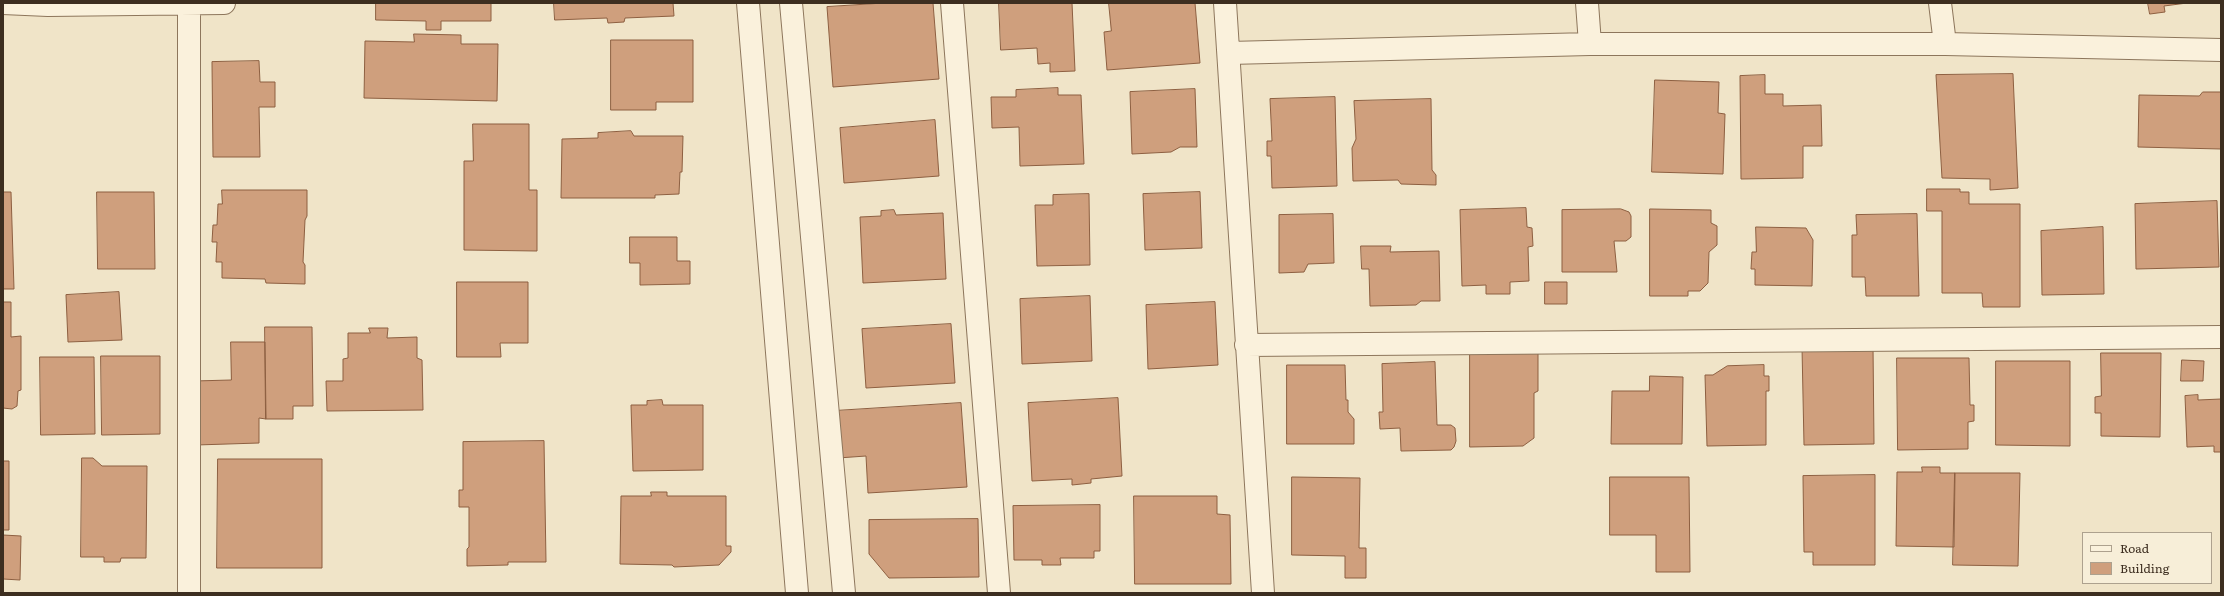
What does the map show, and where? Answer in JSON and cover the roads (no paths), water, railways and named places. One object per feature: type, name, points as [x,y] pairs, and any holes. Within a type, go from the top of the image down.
[{"type":"street","points":[[3,3],[189,5],[224,3]]},
{"type":"street","points":[[748,3],[797,593]]},
{"type":"street","points":[[792,3],[844,593]]},
{"type":"street","points":[[952,3],[999,593]]},
{"type":"street","points":[[1225,3],[1263,593]]},
{"type":"street","points":[[1588,3],[1590,44]]},
{"type":"street","points":[[1940,3],[1944,44]]},
{"type":"street","points":[[189,5],[189,593]]},
{"type":"street","points":[[1229,53],[1590,44],[1944,44],[2221,50]]},
{"type":"street","points":[[1246,344],[2221,337]]}]
